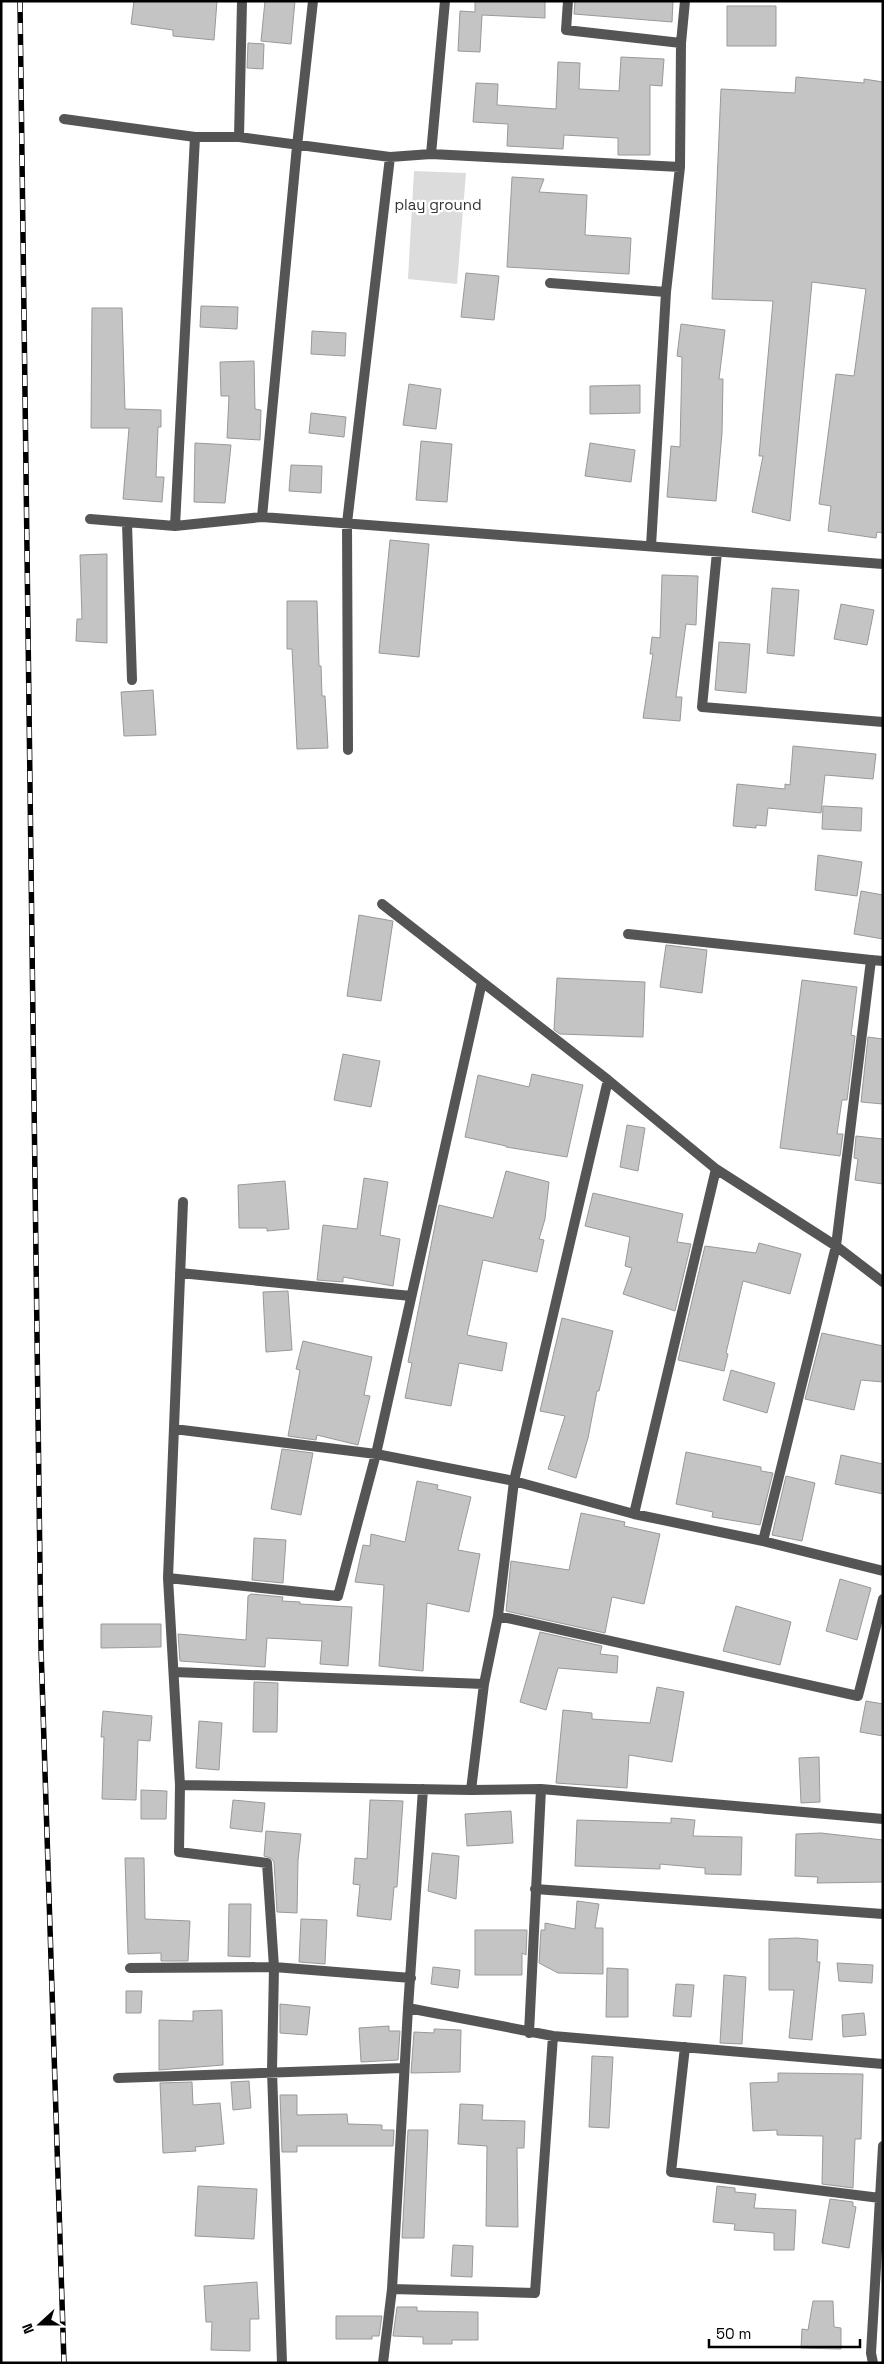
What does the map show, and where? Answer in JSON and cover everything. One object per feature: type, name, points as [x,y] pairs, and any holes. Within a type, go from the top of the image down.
[{"type":"street","points":[[239,137],[242,1]]},
{"type":"street","points":[[262,517],[297,146],[313,1]]},
{"type":"street","points":[[431,154],[445,1]]},
{"type":"street","points":[[568,1],[566,30],[681,44]]},
{"type":"street","points":[[651,546],[666,292],[680,167],[681,44],[685,1]]},
{"type":"street","points":[[64,119],[195,137],[239,137],[390,157],[431,154],[680,167]]},
{"type":"street","points":[[175,526],[195,137]]},
{"type":"street","points":[[348,750],[346,523],[390,157]]},
{"type":"street","points":[[550,283],[666,292]]},
{"type":"street","points":[[90,519],[175,526],[262,517],[883,564]]},
{"type":"street","points":[[126,523],[132,680]]},
{"type":"street","points":[[717,552],[702,707],[883,722]]},
{"type":"street","points":[[382,904],[608,1080],[716,1169],[836,1246],[883,1282]]},
{"type":"street","points":[[628,934],[883,961]]},
{"type":"street","points":[[763,1541],[836,1246],[871,960]]},
{"type":"street","points":[[168,1578],[338,1596],[376,1454],[482,982]]},
{"type":"street","points":[[471,1790],[484,1684],[498,1616],[514,1481],[608,1080]]},
{"type":"street","points":[[634,1514],[716,1169]]},
{"type":"street","points":[[183,1202],[168,1578],[180,1785],[179,1852],[267,1863],[274,1967],[272,2071],[282,2363]]},
{"type":"street","points":[[180,1273],[411,1296]]},
{"type":"street","points":[[174,1430],[376,1454],[514,1481],[634,1514],[763,1541],[883,1571]]},
{"type":"street","points":[[498,1616],[858,1696],[883,1599]]},
{"type":"street","points":[[174,1672],[484,1684]]},
{"type":"street","points":[[180,1785],[471,1790],[541,1789],[883,1819]]},
{"type":"street","points":[[382,2363],[392,2289],[403,2068],[411,1978],[423,1789]]},
{"type":"street","points":[[529,2033],[541,1789]]},
{"type":"street","points":[[535,1889],[883,1914]]},
{"type":"street","points":[[130,1968],[274,1967],[411,1978]]},
{"type":"street","points":[[408,2008],[529,2033],[553,2036],[883,2064]]},
{"type":"street","points":[[392,2289],[535,2293],[553,2036]]},
{"type":"street","points":[[685,2047],[671,2172],[880,2198]]},
{"type":"street","points":[[118,2078],[272,2071],[403,2068]]},
{"type":"street","points":[[873,2363],[871,2353],[878,2318],[883,2146]]},
{"type":"green space","name":"play ground","points":[[414,171],[466,173],[457,284],[408,279]]},
{"type":"building","points":[[134,1],[217,1],[214,40],[173,36],[173,30],[131,24]]},
{"type":"building","points":[[265,1],[295,1],[291,44],[261,41]]},
{"type":"building","points":[[475,1],[545,1],[545,18],[482,15],[480,52],[458,51],[460,11],[475,12]]},
{"type":"building","points":[[575,1],[673,1],[672,22],[574,14]]},
{"type":"building","points":[[727,6],[776,6],[776,46],[727,46]]},
{"type":"building","points":[[248,43],[264,44],[263,69],[247,68]]},
{"type":"building","points":[[621,57],[664,59],[662,86],[650,85],[650,155],[618,155],[618,138],[564,135],[563,149],[507,146],[508,124],[473,122],[476,83],[498,84],[497,105],[556,109],[558,62],[580,63],[579,89],[619,91]]},
{"type":"building","points":[[796,77],[864,83],[864,79],[883,82],[883,533],[877,532],[876,538],[828,531],[831,506],[819,504],[836,374],[854,376],[866,289],[812,282],[790,521],[752,512],[763,456],[759,456],[773,301],[712,299],[721,89],[795,93]]},
{"type":"building","points":[[512,177],[544,179],[539,192],[587,195],[585,235],[631,238],[629,274],[507,267]]},
{"type":"building","points":[[466,273],[499,276],[494,320],[461,317]]},
{"type":"building","points":[[201,306],[238,307],[237,329],[200,327]]},
{"type":"building","points":[[92,308],[122,308],[125,409],[161,410],[161,427],[158,427],[156,477],[164,477],[162,502],[123,499],[129,428],[91,428]]},
{"type":"building","points":[[681,324],[725,330],[719,379],[723,379],[722,433],[716,501],[667,497],[671,446],[680,447],[682,357],[677,356]]},
{"type":"building","points":[[312,331],[346,333],[345,356],[311,354]]},
{"type":"building","points":[[254,361],[255,409],[261,410],[260,440],[227,438],[229,396],[221,396],[220,362]]},
{"type":"building","points":[[409,384],[441,389],[436,429],[403,425]]},
{"type":"building","points":[[640,385],[640,413],[590,414],[590,386]]},
{"type":"building","points":[[311,413],[346,417],[344,437],[309,433]]},
{"type":"building","points":[[421,441],[452,444],[447,502],[416,500]]},
{"type":"building","points":[[195,443],[231,445],[225,503],[194,502]]},
{"type":"building","points":[[590,443],[635,450],[631,482],[585,476]]},
{"type":"building","points":[[291,465],[322,466],[321,493],[289,491]]},
{"type":"building","points":[[390,540],[429,544],[419,657],[379,653]]},
{"type":"building","points":[[107,554],[107,643],[76,641],[77,619],[82,619],[80,555]]},
{"type":"building","points":[[662,575],[698,576],[696,625],[686,624],[676,697],[682,697],[680,721],[643,718],[653,654],[650,654],[652,637],[660,638]]},
{"type":"building","points":[[772,588],[799,590],[794,656],[767,653]]},
{"type":"building","points":[[287,601],[317,601],[319,666],[321,666],[322,696],[325,696],[328,748],[297,749],[292,649],[287,649]]},
{"type":"building","points":[[841,604],[874,610],[867,645],[834,639]]},
{"type":"building","points":[[719,642],[750,644],[746,693],[715,690]]},
{"type":"building","points":[[153,690],[156,735],[124,736],[121,692]]},
{"type":"building","points":[[793,746],[876,754],[873,779],[825,775],[821,813],[768,808],[766,826],[756,825],[756,828],[733,826],[737,784],[785,789],[785,784],[790,785]]},
{"type":"building","points":[[823,806],[862,808],[861,831],[822,829]]},
{"type":"building","points":[[818,855],[862,862],[857,896],[815,890]]},
{"type":"building","points":[[861,891],[883,895],[883,939],[854,934]]},
{"type":"building","points":[[359,915],[393,921],[381,1001],[347,996]]},
{"type":"building","points":[[666,945],[707,950],[702,993],[660,987]]},
{"type":"building","points":[[557,978],[645,982],[643,1037],[560,1034],[554,1030]]},
{"type":"building","points":[[802,980],[857,987],[851,1035],[855,1036],[847,1100],[842,1100],[837,1134],[843,1134],[840,1156],[780,1148]]},
{"type":"building","points":[[868,1037],[883,1039],[883,1104],[861,1102]]},
{"type":"building","points":[[343,1054],[380,1061],[371,1107],[334,1100]]},
{"type":"building","points":[[532,1074],[583,1085],[567,1157],[506,1147],[465,1137],[478,1075],[529,1087]]},
{"type":"building","points":[[627,1125],[645,1128],[638,1171],[620,1167]]},
{"type":"building","points":[[856,1136],[883,1139],[883,1184],[855,1180],[858,1159],[854,1158]]},
{"type":"building","points":[[506,1171],[549,1182],[545,1219],[539,1239],[544,1240],[537,1272],[483,1260],[467,1335],[507,1343],[502,1371],[459,1363],[451,1406],[405,1398],[412,1363],[408,1362],[439,1205],[493,1218]]},
{"type":"building","points":[[364,1178],[388,1182],[380,1235],[400,1239],[393,1286],[343,1277],[343,1282],[317,1280],[323,1225],[357,1229]]},
{"type":"building","points":[[285,1181],[289,1229],[267,1231],[267,1228],[239,1228],[238,1185]]},
{"type":"building","points":[[593,1193],[683,1214],[677,1242],[691,1244],[675,1311],[623,1294],[632,1268],[625,1266],[630,1237],[585,1226]]},
{"type":"building","points":[[759,1243],[801,1254],[790,1294],[743,1281],[726,1353],[728,1354],[724,1371],[678,1360],[705,1246],[756,1253]]},
{"type":"building","points":[[288,1291],[292,1350],[266,1352],[263,1292]]},
{"type":"building","points":[[562,1318],[613,1331],[599,1391],[597,1391],[588,1438],[576,1478],[548,1469],[565,1416],[540,1411]]},
{"type":"building","points":[[822,1333],[883,1346],[883,1382],[861,1380],[854,1410],[805,1399]]},
{"type":"building","points":[[303,1341],[372,1357],[364,1395],[370,1396],[358,1445],[317,1435],[316,1440],[288,1436],[300,1370],[296,1369]]},
{"type":"building","points":[[731,1370],[775,1383],[767,1413],[723,1400]]},
{"type":"building","points":[[282,1449],[313,1453],[301,1515],[271,1509]]},
{"type":"building","points":[[686,1452],[761,1467],[761,1471],[773,1473],[760,1525],[712,1517],[713,1512],[676,1504]]},
{"type":"building","points":[[841,1455],[883,1464],[883,1494],[835,1484]]},
{"type":"building","points":[[786,1476],[815,1483],[802,1541],[772,1535]]},
{"type":"building","points":[[417,1481],[438,1485],[437,1489],[471,1497],[458,1550],[480,1554],[469,1612],[427,1603],[423,1671],[379,1666],[384,1585],[355,1582],[363,1545],[370,1546],[371,1534],[405,1542]]},
{"type":"building","points":[[581,1513],[625,1522],[624,1526],[660,1534],[644,1604],[612,1597],[605,1633],[506,1611],[511,1561],[569,1570]]},
{"type":"building","points":[[254,1538],[286,1540],[283,1583],[252,1580]]},
{"type":"building","points":[[840,1579],[871,1588],[857,1640],[826,1631]]},
{"type":"building","points":[[251,1594],[283,1597],[282,1601],[300,1602],[300,1604],[352,1607],[348,1666],[320,1664],[322,1641],[267,1638],[265,1667],[180,1661],[178,1634],[246,1640],[248,1596]]},
{"type":"building","points":[[736,1606],[791,1622],[780,1665],[723,1651]]},
{"type":"building","points":[[101,1624],[161,1624],[161,1647],[101,1648]]},
{"type":"building","points":[[540,1632],[602,1646],[600,1654],[618,1656],[617,1673],[558,1668],[546,1710],[520,1702]]},
{"type":"building","points":[[254,1682],[278,1683],[277,1732],[253,1732]]},
{"type":"building","points":[[657,1687],[684,1692],[672,1762],[629,1755],[627,1788],[556,1783],[563,1710],[592,1713],[592,1719],[650,1723]]},
{"type":"building","points":[[866,1701],[883,1704],[883,1736],[860,1732]]},
{"type":"building","points":[[103,1711],[152,1716],[150,1741],[138,1740],[136,1800],[102,1799],[104,1737],[101,1737]]},
{"type":"building","points":[[199,1721],[222,1723],[219,1770],[196,1768]]},
{"type":"building","points":[[819,1757],[820,1802],[801,1803],[799,1758]]},
{"type":"building","points":[[141,1790],[167,1791],[166,1819],[141,1819]]},
{"type":"building","points":[[233,1800],[265,1803],[262,1832],[230,1828]]},
{"type":"building","points":[[370,1800],[403,1801],[397,1887],[394,1887],[391,1920],[357,1916],[360,1885],[353,1884],[355,1858],[367,1859]]},
{"type":"building","points":[[511,1811],[513,1843],[467,1846],[465,1814]]},
{"type":"building","points":[[671,1818],[695,1820],[693,1836],[742,1837],[741,1875],[705,1874],[705,1868],[660,1864],[660,1869],[575,1866],[577,1820],[671,1823]]},
{"type":"building","points":[[266,1831],[301,1834],[298,1860],[297,1913],[277,1912],[274,1862],[271,1858],[264,1856]]},
{"type":"building","points":[[821,1833],[883,1840],[883,1882],[817,1883],[818,1877],[795,1876],[796,1834]]},
{"type":"building","points":[[432,1853],[459,1856],[456,1899],[428,1891]]},
{"type":"building","points":[[125,1858],[144,1858],[145,1919],[190,1921],[188,1961],[161,1961],[161,1953],[128,1954]]},
{"type":"building","points":[[577,1901],[599,1904],[595,1928],[603,1928],[603,1974],[558,1973],[539,1963],[541,1930],[545,1930],[545,1923],[575,1929]]},
{"type":"building","points":[[229,1904],[251,1904],[250,1957],[228,1956]]},
{"type":"building","points":[[301,1919],[327,1920],[325,1964],[299,1962]]},
{"type":"building","points":[[475,1930],[527,1930],[526,1955],[522,1953],[522,1975],[475,1975]]},
{"type":"building","points":[[797,1938],[818,1940],[817,1962],[820,1962],[812,2040],[789,2038],[794,1990],[769,1990],[769,1939]]},
{"type":"building","points":[[837,1963],[873,1965],[872,1983],[839,1981]]},
{"type":"building","points":[[433,1967],[460,1970],[458,1988],[431,1984]]},
{"type":"building","points":[[607,1968],[628,1969],[628,2017],[606,2017]]},
{"type":"building","points":[[724,1975],[746,1977],[742,2044],[720,2043]]},
{"type":"building","points":[[676,1984],[694,1985],[691,2017],[673,2016]]},
{"type":"building","points":[[126,1991],[142,1991],[141,2013],[126,2013]]},
{"type":"building","points":[[280,2004],[310,2007],[307,2035],[280,2033]]},
{"type":"building","points":[[222,2010],[223,2065],[159,2070],[159,2020],[193,2021],[193,2011]]},
{"type":"building","points":[[864,2013],[866,2035],[843,2037],[842,2015]]},
{"type":"building","points":[[389,2026],[389,2031],[400,2031],[398,2060],[361,2062],[359,2028]]},
{"type":"building","points":[[434,2029],[461,2030],[460,2072],[411,2073],[414,2032],[434,2033]]},
{"type":"building","points":[[592,2056],[613,2057],[609,2128],[589,2127]]},
{"type":"building","points":[[778,2073],[863,2074],[861,2139],[855,2139],[853,2188],[822,2184],[823,2136],[777,2135],[777,2130],[753,2131],[750,2083],[778,2082]]},
{"type":"building","points":[[249,2081],[251,2108],[233,2110],[231,2082]]},
{"type":"building","points":[[192,2082],[193,2105],[220,2103],[224,2144],[195,2147],[196,2151],[163,2153],[160,2083]]},
{"type":"building","points":[[280,2095],[297,2095],[297,2115],[347,2114],[348,2124],[382,2125],[382,2130],[394,2130],[393,2146],[297,2146],[297,2152],[282,2152]]},
{"type":"building","points":[[460,2104],[483,2105],[482,2120],[525,2121],[524,2148],[517,2148],[518,2227],[486,2226],[487,2146],[458,2144]]},
{"type":"building","points":[[408,2130],[428,2130],[424,2238],[402,2238]]},
{"type":"building","points":[[198,2186],[257,2189],[254,2239],[195,2236]]},
{"type":"building","points":[[717,2186],[735,2188],[735,2192],[756,2194],[754,2208],[796,2210],[794,2250],[774,2250],[774,2233],[734,2230],[735,2224],[713,2222]]},
{"type":"building","points":[[830,2199],[853,2202],[853,2206],[856,2207],[849,2248],[822,2243]]},
{"type":"building","points":[[453,2245],[473,2246],[472,2277],[451,2276]]},
{"type":"building","points":[[257,2282],[259,2319],[250,2319],[250,2351],[211,2350],[212,2322],[206,2322],[204,2286]]},
{"type":"building","points":[[813,2301],[833,2301],[834,2327],[841,2328],[841,2349],[801,2348],[802,2329],[808,2330]]},
{"type":"building","points":[[397,2307],[417,2307],[417,2311],[478,2312],[478,2340],[452,2340],[452,2344],[423,2344],[423,2337],[393,2336]]},
{"type":"building","points":[[336,2316],[382,2316],[379,2336],[372,2336],[372,2339],[336,2339]]},
{"type":"railway","points":[[20,1],[41,1648],[64,2363]]}]
